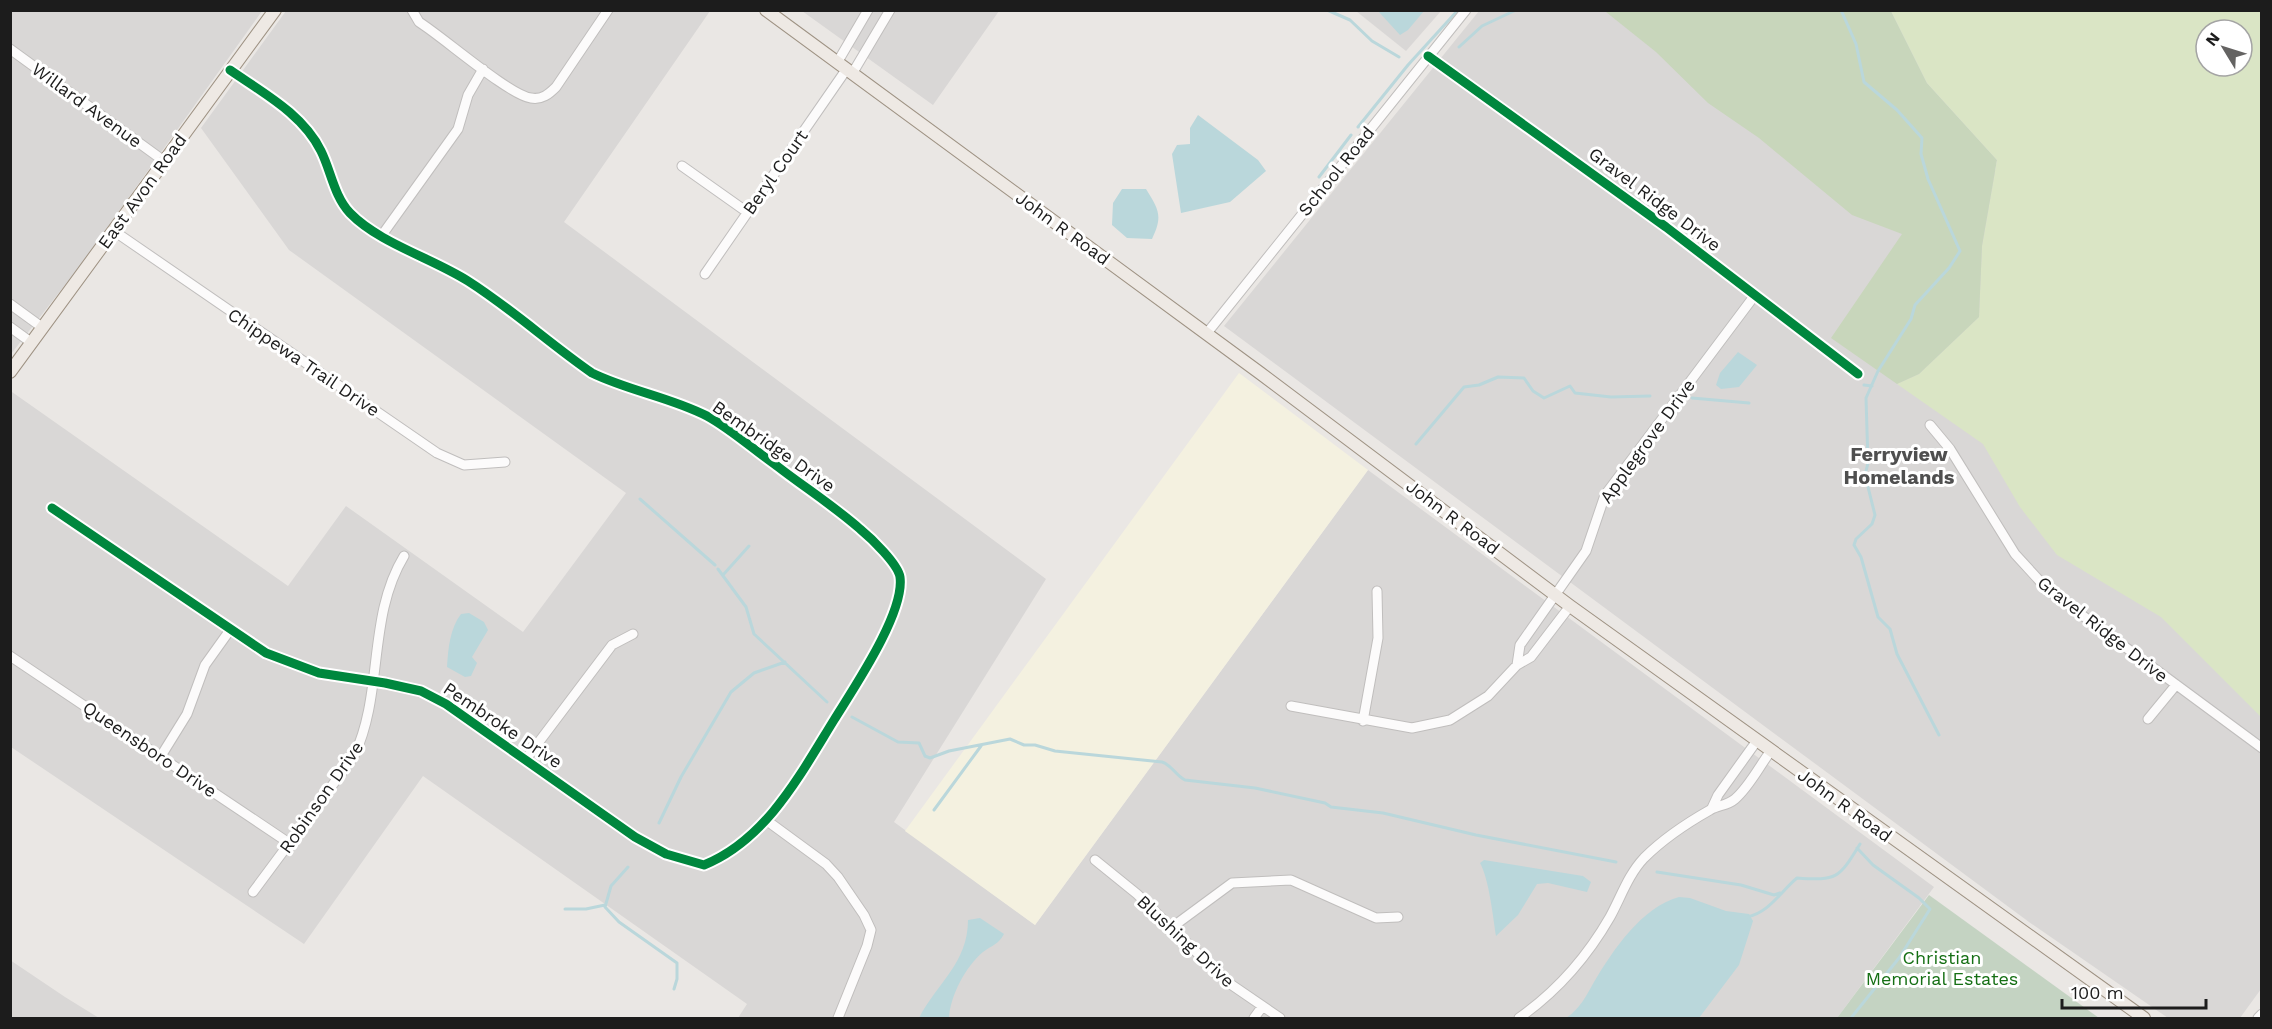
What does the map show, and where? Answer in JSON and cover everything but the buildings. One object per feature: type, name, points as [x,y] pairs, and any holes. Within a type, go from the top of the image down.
[{"type":"main road","name":"East Avon Road","points":[[10,372],[275,10]]},
{"type":"main road","name":"John R Road","points":[[766,10],[1207,333],[1569,606],[2144,1018]]},
{"type":"street","points":[[412,10],[419,22],[483,69],[530,98],[547,95],[556,87],[608,10]]},
{"type":"street","points":[[845,69],[868,10]]},
{"type":"street","points":[[845,69],[890,10]]},
{"type":"street","name":"School Road","points":[[1207,333],[1466,10]]},
{"type":"street","name":"Willard Avenue","points":[[10,49],[164,161]]},
{"type":"street","name":"Gravel Ridge Drive","points":[[1428,56],[1657,220],[1858,374]]},
{"type":"street","points":[[382,235],[458,129],[468,95],[483,69]]},
{"type":"street","name":"Beryl Court","points":[[705,274],[845,69]]},
{"type":"street","name":"Bembridge Drive","points":[[230,70],[290,111],[311,134],[348,211],[382,235],[468,280],[527,322],[592,373],[614,383],[681,405],[710,418],[860,528],[891,561],[900,576],[898,594],[885,637],[813,755],[766,820]]},
{"type":"street","points":[[682,166],[747,212]]},
{"type":"street","name":"Chippewa Trail Drive","points":[[114,231],[437,453],[464,465],[505,462]]},
{"type":"street","name":"Applegrove Drive","points":[[1517,665],[1520,645],[1586,551],[1605,495],[1755,295]]},
{"type":"street","points":[[10,304],[43,328]]},
{"type":"street","points":[[10,327],[32,343]]},
{"type":"street","name":"Gravel Ridge Drive","points":[[1930,425],[1950,448],[2000,533],[2037,579],[2066,605],[2262,748]]},
{"type":"street","name":"Pembroke Drive","points":[[52,508],[230,630],[287,663],[319,673],[372,681],[421,692],[446,704],[635,837],[685,861],[704,865],[721,858],[743,844],[766,820]]},
{"type":"street","name":"Robinson Drive","points":[[253,892],[354,756],[365,733],[384,601],[393,575],[404,556]]},
{"type":"street","points":[[1363,720],[1378,638],[1377,591]]},
{"type":"street","points":[[1291,706],[1413,728],[1450,720],[1488,696],[1517,665],[1531,657],[1569,606]]},
{"type":"street","points":[[161,756],[187,714],[205,665],[230,630]]},
{"type":"street","points":[[526,759],[612,645],[633,634]]},
{"type":"street","name":"Queensboro Drive","points":[[10,656],[289,843]]},
{"type":"street","points":[[2148,719],[2176,685]]},
{"type":"street","points":[[1712,808],[1718,795],[1756,742]]},
{"type":"street","points":[[1519,1018],[1543,1001],[1565,979],[1609,918],[1631,875],[1643,859],[1661,843],[1712,808],[1724,806],[1735,799],[1770,752]]},
{"type":"street","points":[[766,820],[825,864],[838,877],[864,915],[871,930],[867,946],[838,1018]]},
{"type":"street","name":"Blushing Drive","points":[[1095,860],[1137,894],[1226,981],[1280,1018]]},
{"type":"street","points":[[1171,928],[1232,883],[1291,880],[1376,918],[1398,917]]},
{"type":"street","points":[[1254,1018],[1262,1007]]},
{"type":"street","points":[[2258,1018],[2262,1014]]},
{"type":"shaded area","points":[[11,11],[262,11],[79,267],[11,354]]},
{"type":"shaded area","points":[[286,11],[710,11],[564,222],[1046,579],[894,822],[1035,925],[1368,470],[1934,887],[1837,1018],[738,1018],[747,1004],[423,776],[304,944],[11,747],[10,395],[12,392],[288,586],[346,506],[523,632],[626,493],[289,250],[201,128]]},
{"type":"shaded area","points":[[802,11],[999,11],[933,105]]},
{"type":"shaded area","points":[[1356,11],[1441,11],[1406,51]]},
{"type":"shaded area","points":[[1479,11],[1782,11],[2261,369],[2261,989],[2240,1018],[2168,1018],[2029,922],[1224,326]]},
{"type":"shaded area","points":[[1239,373],[1368,470],[1035,925],[905,831]]},
{"type":"shaded area","points":[[10,960],[65,997],[99,1018],[11,1018]]},
{"type":"green space","points":[[1891,11],[2261,11],[2261,717],[2161,617],[2057,555],[2020,507],[1983,444],[1897,384],[1919,374],[1979,317],[1982,246],[1997,160],[1927,83]]},
{"type":"green space","points":[[1891,11],[1927,83],[1997,160],[1982,246],[1979,317],[1919,374],[1897,384],[1831,338],[1902,234],[1852,215],[1759,138],[1708,103],[1656,52],[1606,12]]},
{"type":"green space","name":"Christian Memorial Estates","points":[[1929,895],[2099,1018],[1837,1018]]},
{"type":"water","points":[[1378,11],[1424,11],[1408,30],[1400,35]]},
{"type":"water","points":[[1198,115],[1258,160],[1266,171],[1230,202],[1181,213],[1172,154],[1177,145],[1190,144],[1190,128]]},
{"type":"water","points":[[1122,189],[1146,189],[1158,213],[1158,224],[1152,239],[1127,238],[1112,225],[1113,203]]},
{"type":"water","points":[[1738,352],[1757,365],[1739,387],[1721,389],[1716,385],[1720,373]]},
{"type":"water","points":[[469,613],[484,622],[488,630],[472,657],[477,663],[471,676],[465,677],[447,667],[454,626],[461,614]]},
{"type":"water","points":[[1484,860],[1583,876],[1591,882],[1587,892],[1548,883],[1537,884],[1518,915],[1496,936],[1488,888],[1480,863]]},
{"type":"water","points":[[1679,897],[1690,898],[1726,911],[1749,914],[1753,921],[1739,965],[1699,1018],[1566,1018],[1582,1002],[1610,957],[1630,931],[1653,910]]},
{"type":"water","points":[[980,918],[1004,934],[1002,938],[983,952],[965,973],[952,1000],[949,1018],[919,1018],[963,949],[968,920]]},
{"type":"waterway","points":[[1327,10],[1350,20],[1372,41],[1399,57]]},
{"type":"waterway","points":[[1358,127],[1408,65],[1458,10]]},
{"type":"waterway","points":[[1459,47],[1482,26],[1516,10]]},
{"type":"waterway","points":[[1841,10],[1856,44],[1864,82],[1897,110],[1922,138],[1921,154],[1928,179],[1960,251],[1949,268],[1915,305],[1911,319],[1878,371],[1866,398],[1868,463],[1865,475],[1875,515],[1872,524],[1856,539],[1854,545],[1861,557],[1878,617],[1890,629],[1897,654],[1939,735]]},
{"type":"waterway","points":[[1319,177],[1351,135]]},
{"type":"waterway","points":[[1416,444],[1464,387],[1479,385],[1498,377],[1524,378],[1533,391],[1544,398],[1570,386],[1575,393],[1611,397],[1650,396]]},
{"type":"waterway","points":[[1864,385],[1872,386]]},
{"type":"waterway","points":[[1692,398],[1749,403]]},
{"type":"waterway","points":[[640,499],[715,565]]},
{"type":"waterway","points":[[723,575],[749,546]]},
{"type":"waterway","points":[[718,569],[746,607],[754,634],[827,702]]},
{"type":"waterway","points":[[659,823],[681,777],[731,692],[754,673],[785,662]]},
{"type":"waterway","points":[[852,717],[898,742],[919,743],[925,756],[930,758],[949,751],[1010,739],[1024,745],[1035,745],[1055,751],[1162,762],[1185,780],[1255,788],[1325,803],[1331,807],[1383,813],[1476,835],[1616,862]]},
{"type":"waterway","points":[[934,810],[981,746]]},
{"type":"waterway","points":[[1747,917],[1762,911],[1797,878],[1821,879],[1836,875],[1847,864],[1860,844]]},
{"type":"waterway","points":[[1851,1018],[1899,958],[1930,909],[1919,898],[1873,865],[1857,848]]},
{"type":"waterway","points":[[628,867],[611,886],[605,907],[619,922],[677,963],[677,979],[674,989]]},
{"type":"waterway","points":[[1657,872],[1741,885],[1774,895],[1780,893]]},
{"type":"waterway","points":[[565,909],[586,909],[605,905]]},
{"type":"cycle path","points":[[1428,56],[1666,227],[1858,374]]},
{"type":"cycle path","points":[[52,508],[266,653],[319,673],[421,691],[446,704],[635,837],[666,854],[704,865],[726,854],[746,840],[780,804],[865,671],[886,630],[899,592],[900,577],[894,565],[871,538],[829,504],[716,421],[693,409],[620,385],[592,373],[468,281],[391,242],[362,224],[340,199],[321,151],[304,126],[281,105],[230,70]]},
{"type":"district","name":"Ferryview Homelands","points":[[1899,466]]}]
